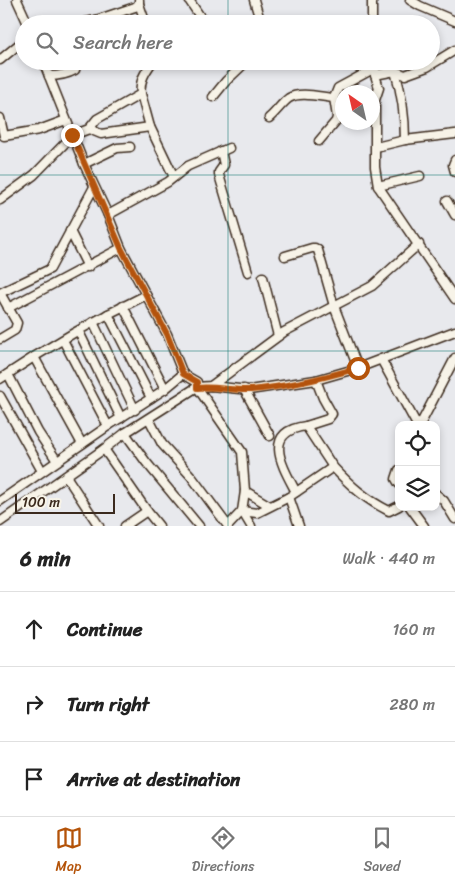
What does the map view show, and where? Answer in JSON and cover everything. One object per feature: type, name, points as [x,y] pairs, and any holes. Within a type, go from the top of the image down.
[{"type":"street","points":[[17,0],[24,15]]},
{"type":"street","points":[[128,0],[137,4]]},
{"type":"street","points":[[189,0],[199,15]]},
{"type":"street","points":[[254,0],[257,15]]},
{"type":"street","points":[[372,0],[372,15]]},
{"type":"street","points":[[410,0],[455,21]]},
{"type":"street","points":[[109,15],[137,4]]},
{"type":"street","points":[[0,60],[15,48]]},
{"type":"street","points":[[440,59],[455,50]]},
{"type":"street","points":[[47,70],[84,164],[121,248],[167,334],[183,374],[197,382],[197,388],[242,452],[245,491],[242,511],[228,526],[192,476],[162,444],[149,419]]},
{"type":"street","points":[[49,76],[63,75],[75,70]]},
{"type":"street","points":[[147,70],[140,88],[141,94],[150,127],[174,177]]},
{"type":"street","points":[[213,97],[238,70]]},
{"type":"street","points":[[319,141],[336,121],[334,98],[338,88],[371,70]]},
{"type":"street","points":[[375,70],[379,88],[375,100],[375,167],[378,186],[455,299]]},
{"type":"street","points":[[388,70],[405,75],[420,70]]},
{"type":"street","points":[[395,71],[405,119],[405,140]]},
{"type":"street","points":[[0,200],[34,175],[60,150],[72,135],[89,129],[97,119],[141,94]]},
{"type":"street","points":[[270,118],[293,96],[334,98]]},
{"type":"street","points":[[0,118],[4,136],[39,130],[66,120]]},
{"type":"street","points":[[89,129],[101,134],[150,127]]},
{"type":"street","points":[[376,147],[405,140],[455,134]]},
{"type":"street","points":[[84,164],[117,148],[130,147]]},
{"type":"street","points":[[108,215],[174,177],[188,166],[229,148]]},
{"type":"street","points":[[221,152],[224,166],[219,175],[248,272]]},
{"type":"street","points":[[455,160],[453,165],[455,172]]},
{"type":"street","points":[[378,186],[420,176]]},
{"type":"street","points":[[0,339],[15,330],[17,323],[0,293],[50,269],[94,187]]},
{"type":"street","points":[[447,201],[455,216]]},
{"type":"street","points":[[70,232],[88,267]]},
{"type":"street","points":[[211,386],[278,336],[372,286],[419,244]]},
{"type":"street","points":[[8,308],[121,248]]},
{"type":"street","points":[[285,256],[317,248],[334,306],[358,368]]},
{"type":"street","points":[[263,277],[278,336]]},
{"type":"street","points":[[0,379],[93,322],[146,295]]},
{"type":"street","points":[[123,306],[165,389]]},
{"type":"street","points":[[108,314],[151,398]]},
{"type":"street","points":[[93,322],[135,410]]},
{"type":"street","points":[[0,522],[125,433],[197,388],[211,386],[249,390],[316,380],[358,368],[455,331]]},
{"type":"street","points":[[79,332],[121,418]]},
{"type":"street","points":[[63,340],[108,426]]},
{"type":"street","points":[[34,357],[82,444]]},
{"type":"street","points":[[421,421],[455,358]]},
{"type":"street","points":[[381,359],[417,421]]},
{"type":"street","points":[[8,374],[38,432],[57,461]]},
{"type":"street","points":[[0,501],[108,426],[135,410],[183,374]]},
{"type":"street","points":[[296,492],[279,457],[280,443],[283,437],[290,431],[328,419],[332,414],[316,380]]},
{"type":"street","points":[[244,389],[270,436]]},
{"type":"street","points":[[0,396],[42,471]]},
{"type":"street","points":[[306,426],[333,466],[350,486],[369,501],[389,511],[395,508]]},
{"type":"street","points":[[125,433],[146,462],[199,526]]},
{"type":"street","points":[[104,449],[146,511],[159,526]]},
{"type":"street","points":[[242,511],[257,513],[289,497],[333,466]]},
{"type":"street","points":[[66,476],[99,526]]},
{"type":"street","points":[[245,491],[270,506]]},
{"type":"street","points":[[289,497],[300,526]]},
{"type":"street","points":[[440,498],[455,519]]},
{"type":"street","points":[[125,526],[146,511]]},
{"type":"street","points":[[242,511],[251,526]]},
{"type":"street","points":[[413,511],[424,526]]},
{"type":"route","points":[[72,135],[121,248],[167,334],[183,374],[197,382],[197,388],[211,386],[249,390],[316,380],[358,368]]}]
